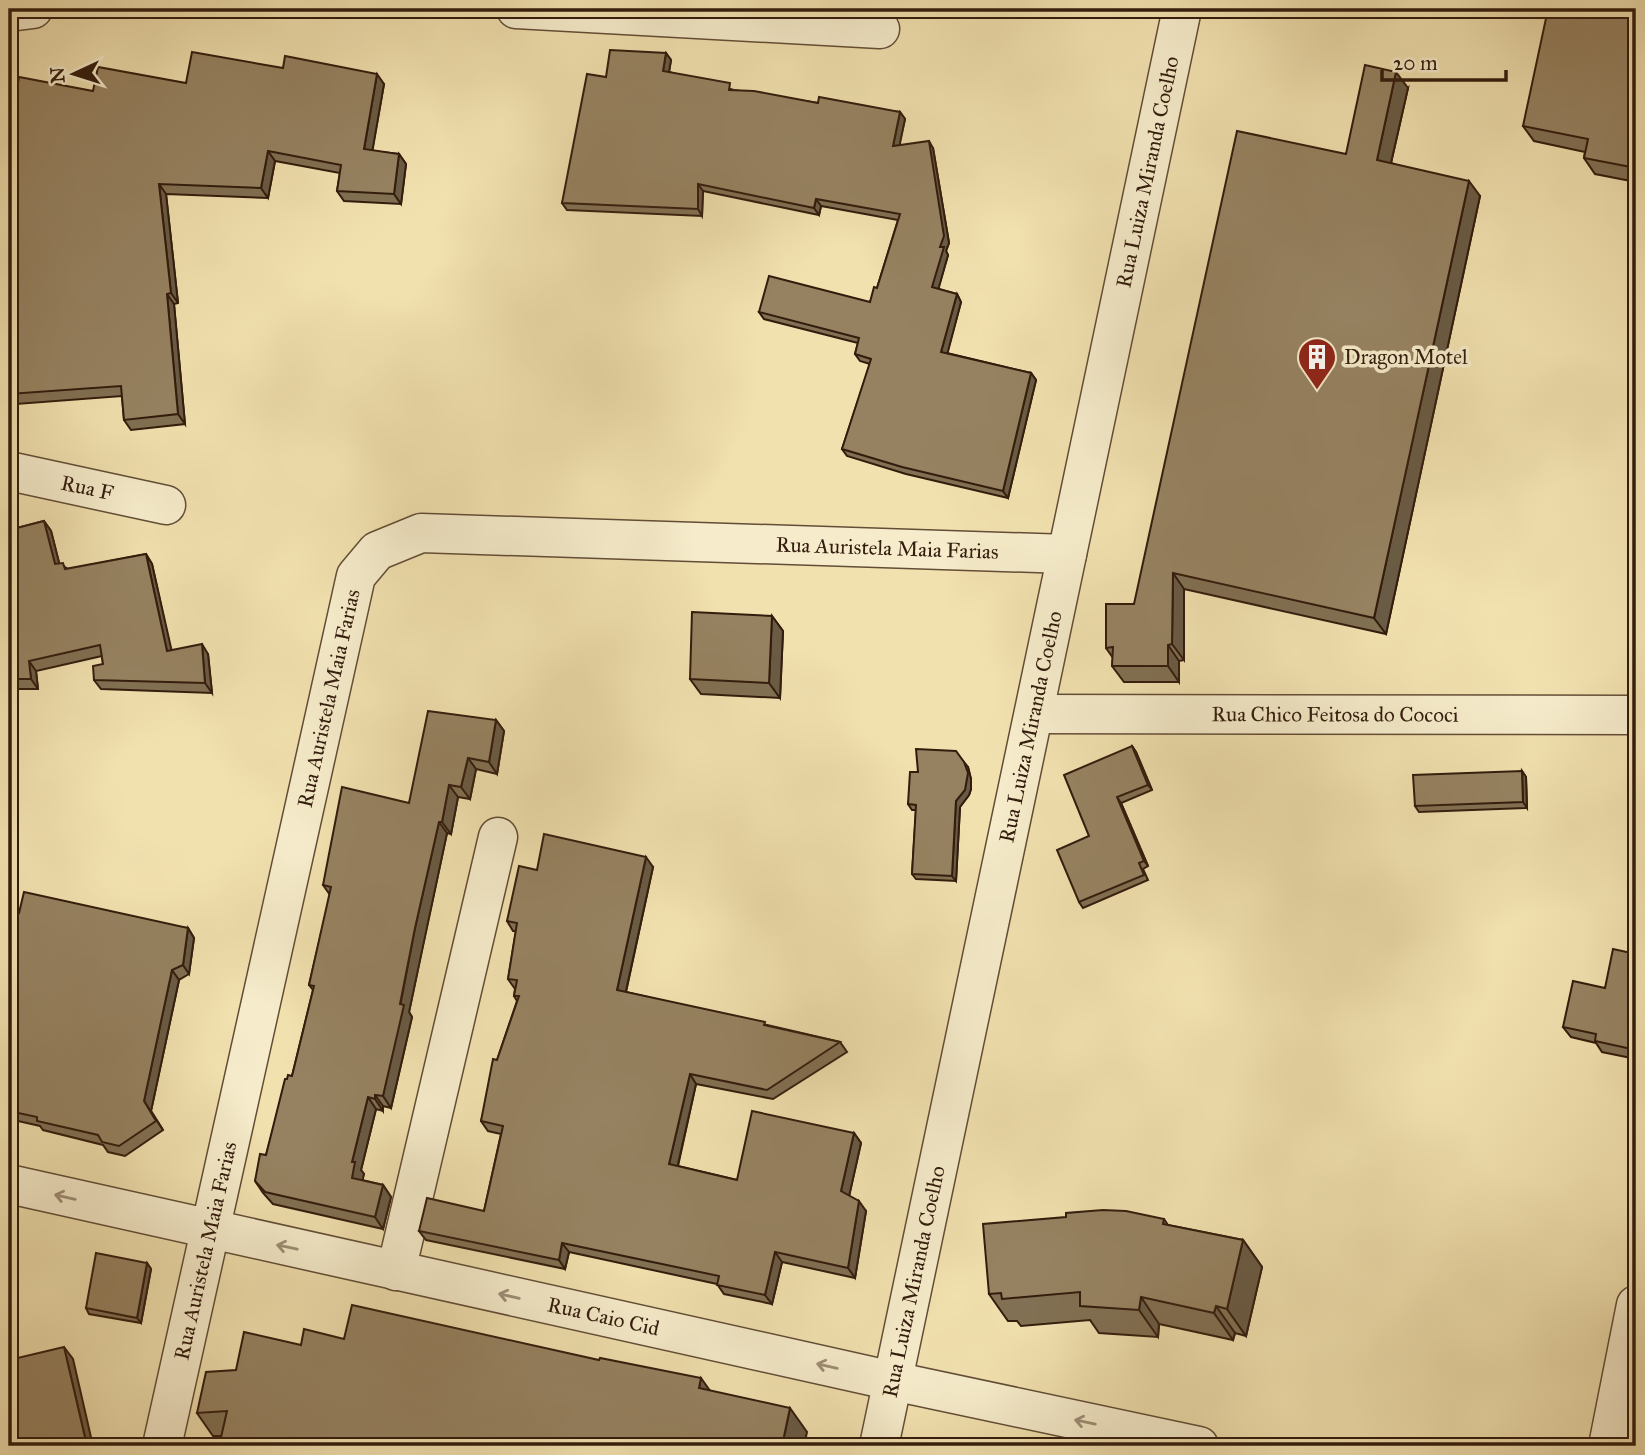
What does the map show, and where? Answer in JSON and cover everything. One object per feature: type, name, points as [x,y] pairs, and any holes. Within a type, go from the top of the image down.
[{"type":"street","points":[[9,12],[33,9]]},
{"type":"street","points":[[539,9],[880,29]]},
{"type":"street","name":"Rua Luiza Miranda Coelho","points":[[879,1446],[1182,9]]},
{"type":"street","name":"Rua F","points":[[9,471],[166,505]]},
{"type":"street","name":"Rua Auristela Maia Farias","points":[[162,1446],[356,576],[377,551],[421,533],[1067,554]]},
{"type":"street","name":"Rua Chico Feitosa do Cococi","points":[[1034,714],[1636,715]]},
{"type":"street","points":[[396,1271],[498,837]]},
{"type":"street","name":"Rua Caio Cid","points":[[9,1184],[893,1381],[1199,1446]]},
{"type":"street","points":[[1608,1446],[1636,1305]]},
{"type":"building","points":[[1548,9],[1636,9],[1636,168],[1584,158],[1588,139],[1523,126]]},
{"type":"building","points":[[610,50],[666,53],[663,71],[730,83],[729,90],[754,91],[818,103],[819,97],[900,112],[893,146],[929,141],[944,236],[940,247],[944,247],[932,287],[957,294],[941,352],[1031,373],[1003,491],[902,467],[842,449],[871,359],[855,354],[859,338],[759,312],[769,276],[870,302],[874,287],[877,288],[900,214],[816,199],[814,208],[698,184],[698,209],[562,203],[587,74],[606,77]]},
{"type":"building","points":[[192,52],[283,68],[285,56],[377,74],[364,149],[399,154],[394,194],[337,191],[341,165],[268,151],[261,188],[159,184],[171,293],[167,294],[178,414],[124,420],[121,386],[9,394],[9,99],[15,100],[19,77],[93,91],[98,67],[186,83]]},
{"type":"building","name":"Dragon Motel","points":[[1365,65],[1396,72],[1377,160],[1469,181],[1374,618],[1173,573],[1172,644],[1168,645],[1168,666],[1112,666],[1113,647],[1106,648],[1106,604],[1134,604],[1237,131],[1346,154]]},
{"type":"building","points":[[44,521],[55,564],[63,563],[65,569],[146,554],[167,651],[202,644],[205,683],[94,680],[93,666],[103,664],[100,645],[29,661],[31,679],[9,679],[9,530]]},
{"type":"building","points":[[692,612],[772,616],[769,683],[690,679]]},
{"type":"building","points":[[428,711],[496,720],[489,762],[468,758],[461,787],[449,785],[415,928],[400,1004],[404,1005],[383,1096],[375,1095],[375,1099],[368,1097],[352,1162],[355,1162],[352,1178],[383,1185],[375,1217],[265,1192],[255,1181],[260,1154],[266,1155],[285,1079],[288,1075],[292,1076],[314,986],[309,985],[331,887],[323,885],[342,787],[409,803]]},
{"type":"building","points":[[1132,746],[1148,785],[1117,797],[1144,861],[1139,863],[1144,875],[1079,902],[1057,850],[1089,836],[1064,775]]},
{"type":"building","points":[[916,749],[956,751],[968,773],[965,790],[956,801],[952,876],[912,874],[916,805],[908,804],[910,772],[918,772]]},
{"type":"building","points":[[1522,771],[1523,802],[1415,806],[1413,775]]},
{"type":"building","points":[[544,834],[646,857],[617,990],[765,1022],[764,1025],[840,1042],[767,1090],[690,1074],[669,1164],[737,1180],[752,1111],[854,1133],[841,1191],[859,1201],[848,1268],[775,1252],[765,1295],[717,1285],[719,1276],[562,1243],[559,1260],[419,1231],[427,1198],[484,1211],[503,1126],[481,1121],[493,1059],[497,1060],[519,996],[514,996],[517,980],[508,979],[517,923],[507,921],[519,866],[537,870]]},
{"type":"building","points":[[24,892],[188,928],[183,965],[172,970],[144,1101],[156,1121],[119,1146],[102,1142],[98,1135],[37,1121],[37,1117],[9,1111],[9,911],[19,913]]},
{"type":"building","points":[[1613,949],[1636,954],[1636,1050],[1595,1041],[1596,1034],[1563,1027],[1573,981],[1605,988]]},
{"type":"building","points":[[1126,1211],[1164,1219],[1163,1224],[1243,1240],[1227,1309],[1216,1306],[1214,1313],[1141,1297],[1139,1310],[1080,1306],[1080,1292],[1002,1299],[1001,1293],[989,1294],[983,1224],[1066,1217],[1066,1213]]},
{"type":"building","points":[[96,1253],[147,1263],[137,1318],[86,1308]]},
{"type":"building","points":[[352,1305],[599,1360],[600,1358],[701,1378],[699,1388],[790,1408],[782,1446],[219,1446],[227,1411],[197,1413],[206,1372],[236,1370],[244,1332],[301,1345],[304,1329],[344,1339]]},
{"type":"building","points":[[64,1347],[87,1446],[9,1446],[9,1360]]},
{"type":"place","name":"Dragon Motel","points":[[1317,391]]}]
